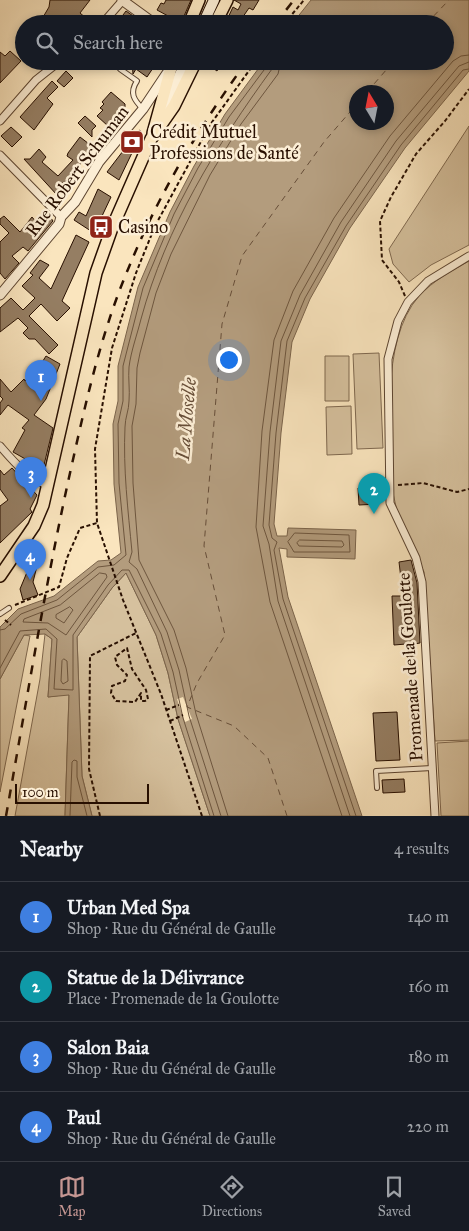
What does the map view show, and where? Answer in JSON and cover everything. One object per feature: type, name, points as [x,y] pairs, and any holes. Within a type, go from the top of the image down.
[{"type":"main road","points":[[193,15],[199,0]]},
{"type":"main road","points":[[207,15],[214,0]]},
{"type":"main road","points":[[220,15],[227,0]]},
{"type":"main road","points":[[151,139],[170,70]]},
{"type":"main road","points":[[0,576],[34,526],[48,485],[96,273],[112,228],[182,70]]},
{"type":"main road","points":[[151,139],[174,106],[192,70]]},
{"type":"street","points":[[110,15],[122,0],[143,15]]},
{"type":"street","points":[[0,121],[36,80],[49,70]]},
{"type":"street","name":"Rue Robert Schuman","points":[[0,295],[59,224],[61,217],[75,202],[99,162],[143,109],[168,70]]},
{"type":"street","points":[[0,155],[61,217]]},
{"type":"street","name":"Promenade de la Goulotte","points":[[435,816],[422,582],[416,558],[390,503],[388,485],[388,359],[398,321],[408,302],[428,281],[469,256]]},
{"type":"street","points":[[0,446],[30,475],[41,483],[48,485]]},
{"type":"lane","points":[[121,70],[137,81],[132,89],[132,94],[143,109]]},
{"type":"lane","points":[[0,614],[9,608]]},
{"type":"lane","points":[[377,788],[376,771],[432,768]]},
{"type":"path","points":[[292,15],[304,0]]},
{"type":"path","points":[[202,816],[170,721],[123,600],[97,523],[94,488],[96,431],[112,348],[136,273],[155,226],[210,125],[250,70]]},
{"type":"path","points":[[408,302],[399,282],[382,260],[380,221],[391,197],[416,154],[445,121],[469,89]]},
{"type":"path","points":[[388,485],[423,483],[457,492],[469,489]]},
{"type":"path","points":[[9,608],[59,587],[67,558],[80,528],[97,523]]},
{"type":"path","points":[[5,620],[11,625]]},
{"type":"path","points":[[100,816],[90,769],[90,656],[136,633]]},
{"type":"path","points":[[127,648],[132,669],[146,690],[148,699],[145,702],[141,701],[141,693],[135,702],[124,703],[116,701],[112,693],[112,686],[125,682],[127,675],[117,665],[115,657],[127,648]]},
{"type":"path","points":[[166,710],[179,705]]},
{"type":"path","points":[[170,721],[183,715]]},
{"type":"shaded area","points":[[469,126],[469,245],[431,265],[409,282],[393,264],[389,249]]},
{"type":"shaded area","points":[[469,261],[469,740],[435,741],[424,572],[397,511],[393,493],[390,390],[398,338],[406,315],[424,291],[442,277]]},
{"type":"shaded area","points":[[379,353],[383,448],[357,449],[353,354]]},
{"type":"shaded area","points":[[325,356],[349,356],[349,401],[325,401]]},
{"type":"shaded area","points":[[351,406],[352,454],[327,455],[326,407]]},
{"type":"shaded area","points":[[126,573],[156,635],[168,673],[178,719],[210,816],[92,816],[82,776],[77,637],[112,588]]},
{"type":"shaded area","points":[[45,634],[52,639],[48,697],[69,694],[65,816],[15,816],[40,679]]},
{"type":"shaded area","points":[[24,635],[30,636],[0,792],[0,679]]},
{"type":"shaded area","points":[[469,741],[469,816],[441,816],[437,743]]},
{"type":"water","name":"La Moselle","points":[[311,0],[469,0],[469,71],[405,148],[350,228],[310,299],[292,342],[281,433],[274,524],[277,536],[287,536],[288,528],[356,530],[355,559],[287,557],[287,549],[279,548],[288,597],[362,816],[210,816],[178,719],[168,673],[156,635],[126,573],[112,588],[77,637],[82,776],[92,816],[65,816],[69,695],[48,697],[52,639],[45,634],[24,635],[0,679],[0,627],[18,609],[54,596],[98,561],[111,560],[121,553],[114,484],[113,424],[118,401],[118,366],[138,287],[170,212],[194,166],[225,114],[257,70],[454,70],[454,15],[299,15]]},
{"type":"pier","points":[[183,697],[192,719],[185,722],[177,699]]},
{"type":"building","points":[[50,0],[90,0],[80,13],[82,15],[44,15],[49,7]]},
{"type":"building","points":[[166,0],[191,0],[184,15],[166,15],[157,10],[161,3],[164,4]]},
{"type":"building","points":[[234,0],[259,0],[253,10],[249,8],[244,15],[229,15],[233,7],[238,10],[241,4]]},
{"type":"building","points":[[126,11],[132,15],[123,15]]},
{"type":"building","points":[[10,51],[15,56],[15,67],[0,83],[0,52],[5,56]]},
{"type":"building","points":[[137,70],[152,70],[147,77]]},
{"type":"building","points":[[66,71],[73,78],[64,87],[57,81]]},
{"type":"building","points":[[52,81],[58,87],[47,98],[53,104],[34,130],[20,117]]},
{"type":"building","points":[[111,92],[125,104],[125,108],[119,111],[108,126],[97,116],[103,110],[100,108],[104,104],[102,102]]},
{"type":"building","points":[[85,116],[96,126],[92,130],[92,137],[78,123]]},
{"type":"building","points":[[11,127],[22,137],[12,147],[1,136]]},
{"type":"building","points":[[139,130],[142,132],[119,180],[107,172]]},
{"type":"building","points":[[80,137],[93,147],[75,171],[77,172],[72,179],[62,183],[65,186],[57,195],[24,159],[30,159],[39,149],[46,157],[42,162],[58,176],[73,160],[67,156]]},
{"type":"building","points":[[98,189],[111,197],[94,233],[74,220],[79,212],[86,216]]},
{"type":"building","points":[[46,211],[53,221],[28,251],[23,247],[12,256],[19,263],[5,279],[0,273],[0,242],[9,233],[0,224],[0,219],[4,216],[20,232],[32,217],[37,223]]},
{"type":"building","points":[[76,235],[89,242],[62,301],[70,308],[57,321],[41,304],[29,316],[58,345],[49,354],[35,339],[29,339],[23,333],[28,328],[18,318],[0,332],[0,308],[11,298],[23,310],[35,298],[22,286],[33,275],[30,273],[40,260],[49,265],[39,278],[51,289]]},
{"type":"building","points":[[46,356],[60,364],[46,399],[34,415],[53,428],[43,469],[13,452],[25,430],[22,428],[29,420],[8,405],[0,415],[0,403],[3,399],[0,396],[0,379],[11,392],[24,379],[25,381],[36,372]]},
{"type":"building","points":[[12,468],[37,495],[30,509],[32,512],[0,543],[0,506],[8,500],[0,489],[0,470],[4,475]]},
{"type":"building","points":[[376,486],[377,504],[359,505],[358,488]]},
{"type":"building","points":[[411,560],[417,583],[420,643],[414,644],[414,657],[407,657],[406,644],[394,645],[392,596],[403,596],[399,562]]},
{"type":"building","points":[[30,565],[37,566],[33,582],[38,595],[23,600],[20,589]]},
{"type":"building","points":[[397,712],[400,760],[376,761],[373,713]]},
{"type":"building","points":[[404,779],[405,792],[383,793],[382,780]]},
{"type":"ferry route","points":[[435,15],[449,0]]},
{"type":"ferry route","points":[[373,85],[386,70]]},
{"type":"ferry route","points":[[287,816],[268,758],[234,726],[187,707],[197,683],[225,635],[204,546],[222,324],[242,256],[324,142],[349,113]]},
{"type":"railway","points":[[282,15],[294,0]]},
{"type":"railway","points":[[6,816],[54,551],[78,439],[103,339],[119,291],[153,213],[197,135],[241,70]]},
{"type":"place","name":"Crédit Mutuel Professions de Santé","points":[[132,142]]},
{"type":"place","name":"Casino","points":[[101,227]]},
{"type":"place","name":"Urban Med Spa","points":[[41,401]]},
{"type":"place","name":"Salon Baia","points":[[31,498]]},
{"type":"place","name":"Statue de la Délivrance","points":[[374,514]]},
{"type":"place","name":"Paul","points":[[30,580]]}]
